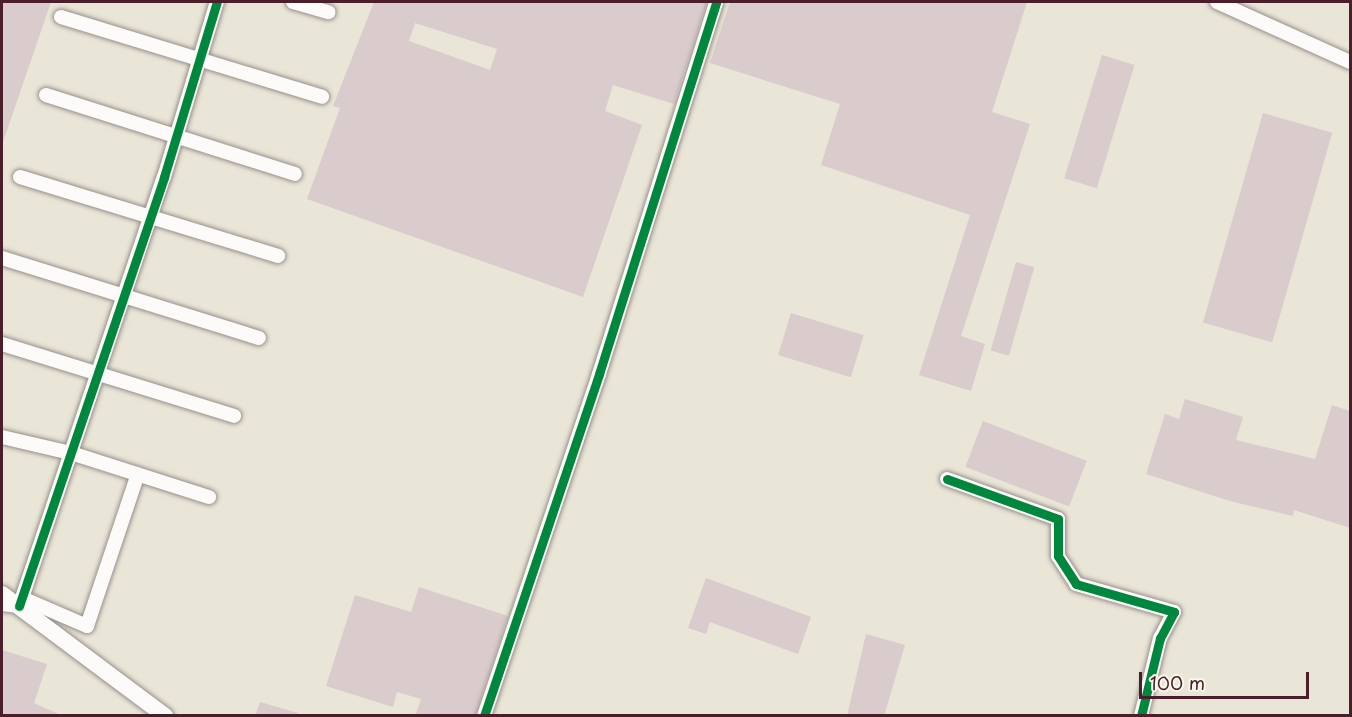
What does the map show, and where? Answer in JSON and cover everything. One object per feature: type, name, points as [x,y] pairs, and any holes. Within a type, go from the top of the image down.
[{"type":"street","points":[[20,602],[176,138],[217,2]]},
{"type":"street","points":[[293,2],[329,12]]},
{"type":"street","points":[[484,716],[599,374],[716,2]]},
{"type":"street","points":[[1217,2],[1350,62]]},
{"type":"street","points":[[61,16],[322,97]]},
{"type":"street","points":[[46,95],[295,174]]},
{"type":"street","points":[[20,177],[278,256]]},
{"type":"street","points":[[2,258],[260,338]]},
{"type":"street","points":[[2,344],[234,416]]},
{"type":"street","points":[[2,436],[71,453],[209,496]]},
{"type":"street","points":[[2,594],[87,626],[138,474]]},
{"type":"street","points":[[947,479],[1058,519],[1058,556],[1076,584],[1174,612],[1160,638],[1141,716]]},
{"type":"street","points":[[2,585],[20,602],[165,716]]},
{"type":"street","points":[[2,604],[20,602]]},
{"type":"building","points":[[2,2],[51,2],[3,142],[2,142]]},
{"type":"building","points":[[374,2],[707,2],[674,104],[613,85],[605,111],[642,125],[583,297],[307,199],[340,108],[333,106]],"holes":[[[415,23],[497,49],[490,70],[409,41]]]},
{"type":"building","points":[[730,2],[1027,2],[992,112],[1030,124],[961,336],[985,344],[971,391],[919,375],[970,215],[821,165],[840,104],[710,63]]},
{"type":"building","points":[[1102,55],[1135,65],[1097,188],[1064,178]]},
{"type":"building","points":[[1263,113],[1332,133],[1272,342],[1203,323]]},
{"type":"building","points":[[1016,262],[1034,267],[1009,356],[991,350]]},
{"type":"building","points":[[791,313],[864,335],[851,377],[778,355]]},
{"type":"building","points":[[1185,399],[1243,417],[1236,440],[1315,459],[1332,405],[1350,411],[1350,528],[1294,510],[1293,516],[1230,501],[1146,474],[1165,414],[1179,419]]},
{"type":"building","points":[[983,421],[1087,461],[1069,507],[965,467]]},
{"type":"building","points":[[706,578],[811,617],[798,654],[710,622],[706,634],[688,628]]},
{"type":"building","points":[[419,587],[508,616],[475,716],[415,716],[421,699],[397,692],[393,707],[326,686],[355,595],[411,612]]},
{"type":"building","points":[[866,634],[905,645],[884,716],[847,716]]},
{"type":"building","points":[[2,650],[47,664],[34,703],[63,716],[2,716]]},
{"type":"building","points":[[260,702],[298,713],[297,716],[255,716]]},
{"type":"cycle path","points":[[19,606],[164,177],[217,2]]},
{"type":"cycle path","points":[[484,716],[599,374],[716,2]]},
{"type":"cycle path","points":[[947,479],[1058,519],[1058,556],[1076,584],[1174,612],[1160,638],[1141,716]]}]
